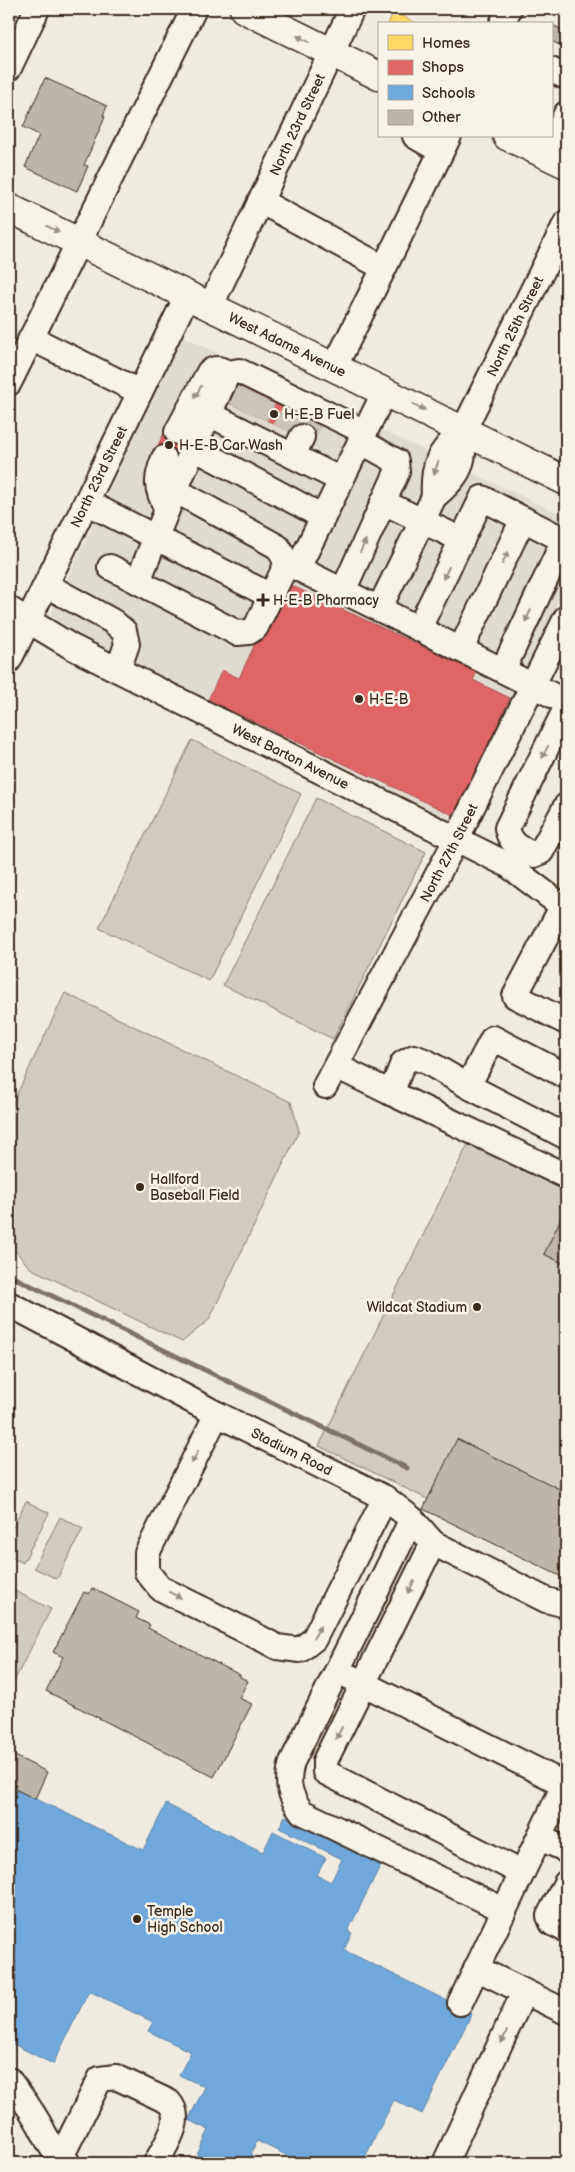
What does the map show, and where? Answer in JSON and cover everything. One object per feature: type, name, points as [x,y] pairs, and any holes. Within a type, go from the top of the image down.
[{"type":"main road","points":[[244,9],[378,76]]},
{"type":"main road","points":[[511,138],[557,160]]},
{"type":"main road","name":"West Adams Avenue","points":[[9,208],[385,390],[566,481]]},
{"type":"street","points":[[9,68],[37,9]]},
{"type":"street","points":[[9,383],[194,9]]},
{"type":"street","name":"North 23rd Street","points":[[9,660],[19,614],[46,585],[140,392],[260,201],[352,9]]},
{"type":"street","points":[[503,22],[509,9]]},
{"type":"street","points":[[552,70],[566,77]]},
{"type":"street","points":[[557,160],[561,115]]},
{"type":"street","points":[[335,366],[445,144],[422,138]]},
{"type":"street","points":[[260,201],[384,268]]},
{"type":"street","name":"North 25th Street","points":[[464,429],[566,223]]},
{"type":"street","points":[[31,338],[140,392]]},
{"type":"street","points":[[138,581],[171,500],[185,440],[208,372],[214,369],[220,369],[228,373],[239,371],[251,404],[297,426],[341,480]]},
{"type":"street","points":[[185,440],[209,414],[228,373]]},
{"type":"street","points":[[110,567],[238,633],[248,632],[256,627],[271,596],[323,517],[385,390]]},
{"type":"street","points":[[209,414],[251,404],[297,426],[362,437],[396,461],[397,472],[343,591]]},
{"type":"street","points":[[379,609],[434,497],[433,474],[442,451],[464,429]]},
{"type":"street","points":[[185,440],[323,517]]},
{"type":"street","points":[[164,458],[158,474],[157,489],[171,500],[278,547],[292,565],[566,702]]},
{"type":"street","points":[[419,628],[482,498],[564,540],[503,670]]},
{"type":"street","points":[[86,502],[271,596]]},
{"type":"street","points":[[383,502],[462,540]]},
{"type":"street","points":[[462,649],[523,519]]},
{"type":"street","points":[[46,585],[112,621],[124,631],[127,644],[118,670]]},
{"type":"street","name":"West Barton Avenue","points":[[19,614],[72,647],[508,865],[564,908]]},
{"type":"street","name":"North 27th Street","points":[[391,1093],[330,1076],[456,840],[533,685],[558,656],[566,618]]},
{"type":"street","points":[[566,708],[507,828],[509,837],[515,845],[534,855],[542,852],[566,806]]},
{"type":"street","points":[[564,908],[515,996],[566,1022]]},
{"type":"street","points":[[468,1086],[493,1038],[566,1076]]},
{"type":"street","points":[[566,1128],[562,1135],[468,1086],[427,1062],[414,1057],[403,1063],[391,1093],[566,1176]]},
{"type":"street","name":"Stadium Road","points":[[9,1304],[217,1414],[385,1498],[412,1519],[433,1543],[546,1600],[566,1605]]},
{"type":"street","points":[[217,1414],[147,1553],[147,1572],[160,1588],[262,1640],[277,1647],[300,1650],[314,1639],[385,1498]]},
{"type":"street","points":[[412,1519],[292,1762],[288,1775],[291,1798],[302,1812],[504,1910]]},
{"type":"street","points":[[433,1543],[325,1761],[325,1772],[522,1873]]},
{"type":"street","points":[[337,1670],[566,1783],[460,2003]]},
{"type":"street","points":[[539,1838],[564,1848],[566,1851]]},
{"type":"street","points":[[566,1883],[549,1916],[552,1923],[566,1930]]},
{"type":"street","points":[[476,1968],[566,2012]]},
{"type":"street","points":[[445,2163],[524,1992]]},
{"type":"street","points":[[62,2162],[100,2079],[116,2077],[169,2102],[175,2110],[176,2118],[173,2130],[156,2163]]},
{"type":"street","points":[[9,2080],[38,2122],[62,2162]]},
{"type":"shaded area","points":[[182,336],[566,517],[566,587],[453,826],[247,729],[221,708],[45,626]]},
{"type":"shaded area","points":[[192,740],[301,794],[209,981],[99,928]]},
{"type":"shaded area","points":[[316,798],[426,852],[333,1039],[223,985]]},
{"type":"shaded area","name":"Hallford Baseball Field","points":[[65,993],[291,1102],[299,1131],[209,1320],[182,1342],[30,1268],[9,1243],[9,1111]]},
{"type":"shaded area","name":"Wildcat Stadium","points":[[478,1124],[566,1167],[566,1567],[319,1446]]},
{"type":"shaded area","points":[[26,1501],[49,1513],[23,1563],[9,1556],[9,1535]]},
{"type":"shaded area","points":[[60,1517],[83,1529],[57,1579],[34,1568]]},
{"type":"shaded area","points":[[9,1588],[51,1609],[9,1691]]},
{"type":"building: Homes","points":[[428,9],[442,9],[440,14]]},
{"type":"building: Homes","points":[[393,12],[415,22],[389,22]]},
{"type":"building: Shops","name":"H-E-B Fuel","points":[[233,384],[319,424],[311,441],[225,401]]},
{"type":"building: Shops","name":"H-E-B Car Wash","points":[[167,427],[184,436],[171,462],[154,453]]},
{"type":"building: Shops","name":"H-E-B","points":[[284,582],[477,672],[473,680],[510,698],[455,816],[208,700],[222,670],[239,678]]},
{"type":"building: Schools","points":[[9,1786],[143,1850],[166,1804],[263,1852],[273,1831],[326,1858],[317,1875],[331,1882],[342,1859],[279,1828],[285,1816],[381,1864],[348,1931],[352,1933],[344,1950],[472,2013],[422,2114],[394,2100],[362,2163],[284,2163],[288,2156],[257,2141],[251,2153],[254,2163],[193,2163],[209,2130],[188,2120],[205,2087],[179,2075],[191,2052],[148,2031],[153,2022],[89,1991],[53,2064],[9,2042]]},
{"type":"building: Other","points":[[552,25],[566,32],[566,48],[552,41]]},
{"type":"building: Other","points":[[45,78],[107,106],[103,116],[105,117],[84,165],[88,166],[77,191],[25,167],[39,135],[23,127]]},
{"type":"building: Other","points":[[566,1210],[566,1265],[544,1254]]},
{"type":"building: Other","points":[[457,1439],[566,1492],[566,1579],[423,1509]]},
{"type":"building: Other","points":[[92,1588],[139,1612],[136,1618],[150,1625],[148,1628],[240,1675],[240,1677],[248,1681],[239,1698],[252,1704],[214,1777],[46,1691],[63,1657],[53,1652],[84,1592],[89,1594]]},
{"type":"building: Other","points":[[9,1753],[47,1772],[35,1799],[9,1786]]},
{"type":"waterway","points":[[9,1275],[407,1468]]},
{"type":"tunnel","points":[[239,408],[248,391]]},
{"type":"tunnel","points":[[256,416],[264,399]]},
{"type":"tunnel","points":[[284,429],[293,412]]},
{"type":"tunnel","points":[[302,437],[311,421]]},
{"type":"place","name":"H-E-B Fuel","points":[[274,414]]},
{"type":"place","name":"H-E-B Car Wash","points":[[169,445]]},
{"type":"place","name":"H-E-B Pharmacy","points":[[263,600]]},
{"type":"place","name":"H-E-B","points":[[359,699]]},
{"type":"place","name":"Hallford Baseball Field","points":[[140,1187]]},
{"type":"place","name":"Wildcat Stadium","points":[[477,1307]]},
{"type":"place","name":"Temple High School","points":[[137,1919]]}]
